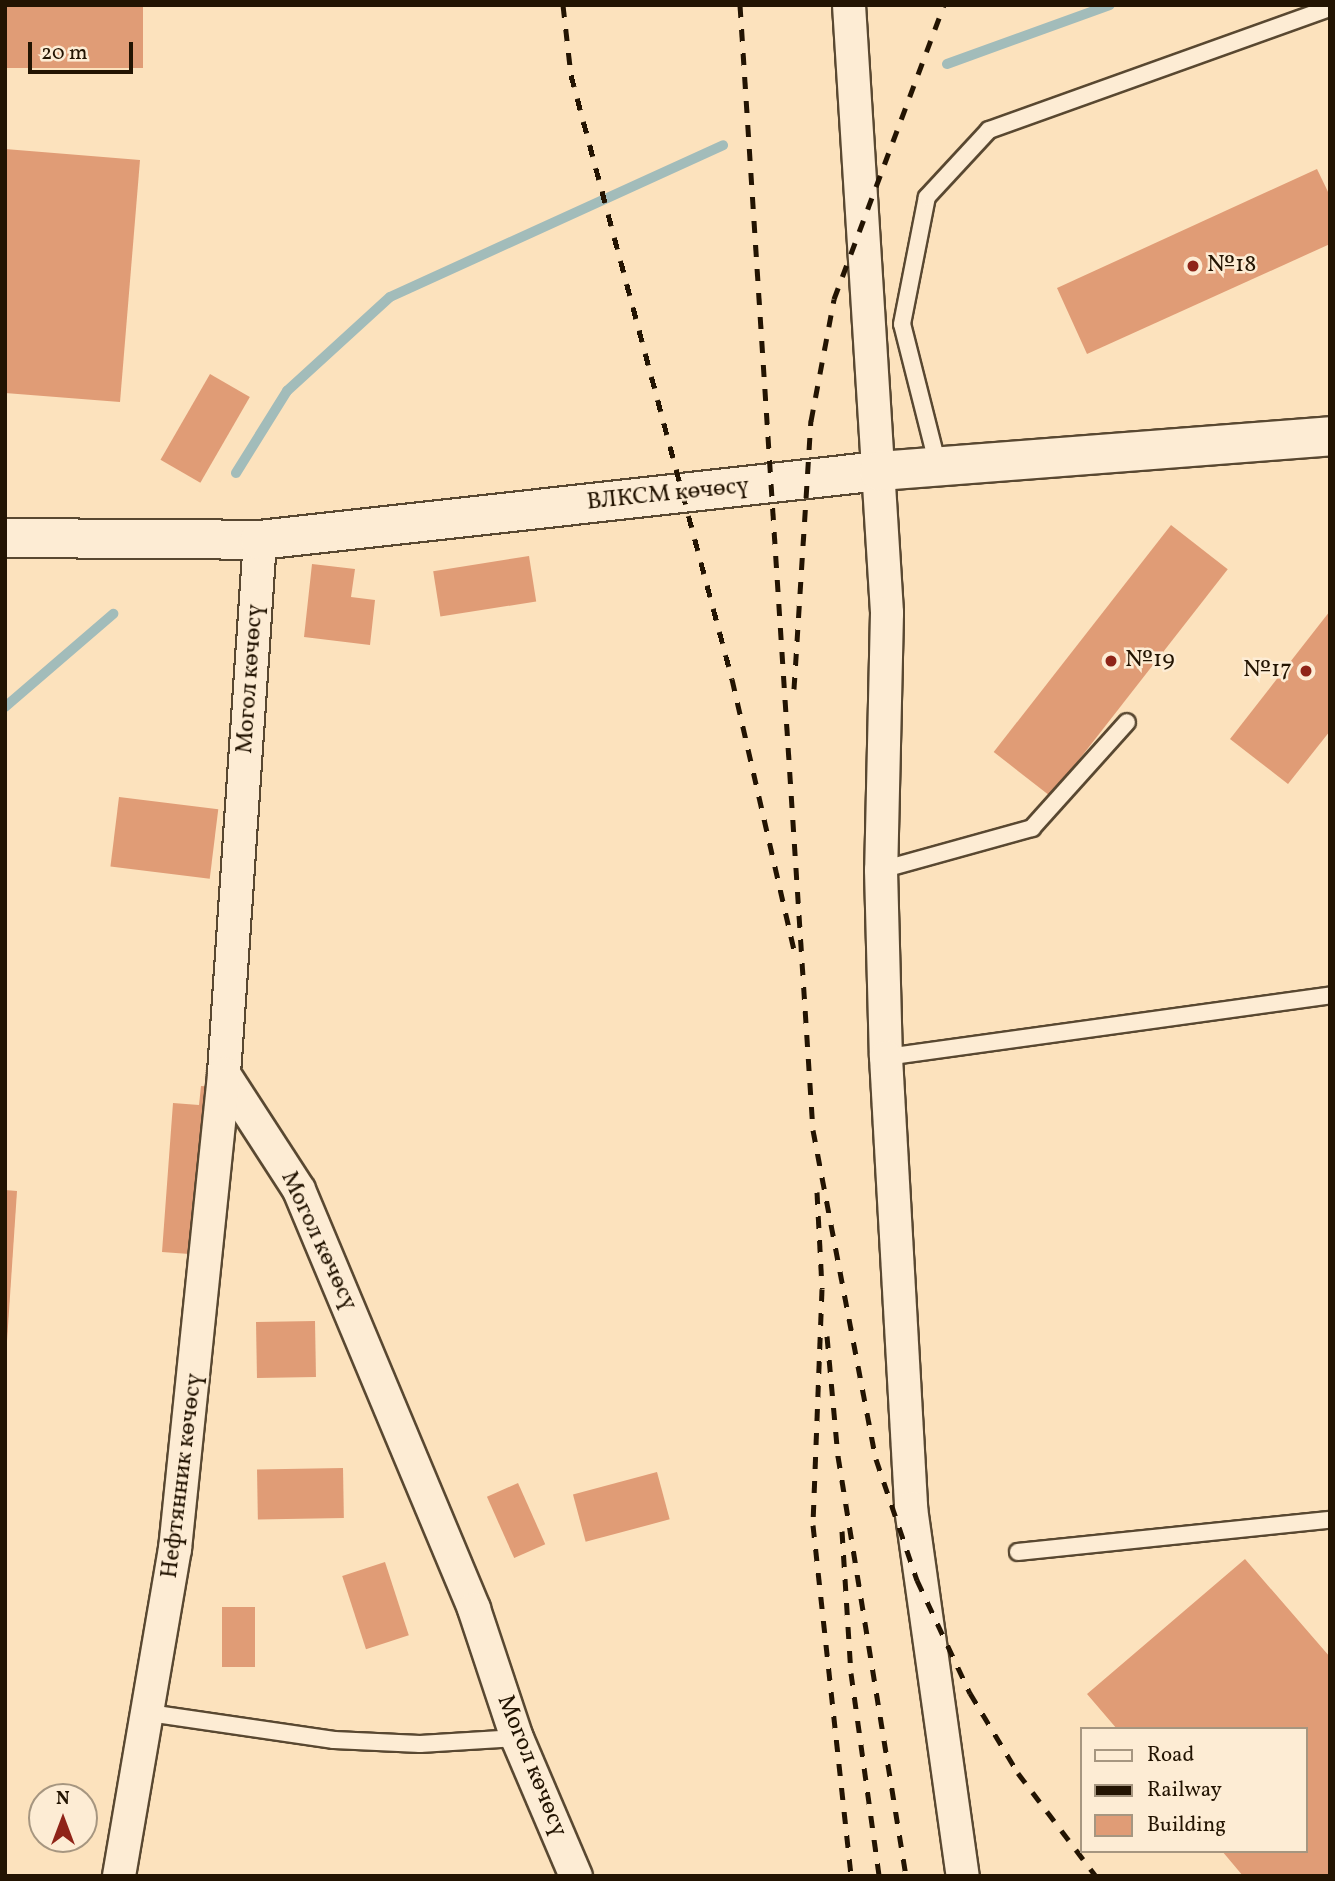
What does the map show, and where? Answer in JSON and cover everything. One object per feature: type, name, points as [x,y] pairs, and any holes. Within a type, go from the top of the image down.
[{"type":"street","points":[[849,5],[887,613],[881,870],[886,1057],[917,1580],[963,1876]]},
{"type":"street","name":"ВЛКСМ көчөсү","points":[[5,538],[260,540],[879,471],[1330,436]]},
{"type":"street","name":"Могол көчөсү","points":[[260,540],[224,1074],[299,1189],[474,1609],[517,1738],[576,1876]]},
{"type":"street","name":"Нефтянник көчөсү","points":[[119,1876],[175,1549],[224,1074]]},
{"type":"lane","points":[[938,466],[902,324],[926,197],[989,130],[1330,8]]},
{"type":"lane","points":[[881,870],[1032,828],[1127,722]]},
{"type":"lane","points":[[886,1057],[1330,995]]},
{"type":"lane","points":[[1018,1552],[1330,1520]]},
{"type":"lane","points":[[149,1713],[334,1740],[420,1744],[517,1738]]},
{"type":"building","points":[[5,5],[143,5],[143,68],[5,68]]},
{"type":"building","points":[[5,149],[140,160],[120,402],[5,393]]},
{"type":"building","name":"№18","points":[[1317,169],[1330,196],[1330,244],[1087,354],[1057,288]]},
{"type":"building","points":[[210,374],[250,397],[200,483],[160,460]]},
{"type":"building","name":"№19","points":[[1171,525],[1228,569],[1050,796],[994,752]]},
{"type":"building","points":[[529,556],[536,601],[440,617],[433,571]]},
{"type":"building","points":[[312,564],[355,569],[351,597],[375,600],[370,645],[304,637]]},
{"type":"building","name":"№17","points":[[1330,611],[1330,731],[1288,784],[1230,739]]},
{"type":"building","points":[[119,797],[218,809],[210,879],[110,866]]},
{"type":"building","points":[[201,1086],[216,1087],[203,1255],[162,1252],[173,1103],[199,1105]]},
{"type":"building","points":[[5,1190],[17,1191],[7,1341],[5,1341]]},
{"type":"building","points":[[315,1321],[316,1377],[257,1378],[256,1322]]},
{"type":"building","points":[[343,1468],[344,1518],[258,1519],[257,1470]]},
{"type":"building","points":[[657,1472],[670,1519],[586,1542],[573,1495]]},
{"type":"building","points":[[518,1483],[545,1544],[514,1558],[487,1497]]},
{"type":"building","points":[[1245,1559],[1330,1657],[1330,1876],[1243,1876],[1224,1853],[1307,1853],[1307,1727],[1115,1727],[1087,1694]]},
{"type":"building","points":[[385,1562],[409,1635],[366,1649],[342,1576]]},
{"type":"building","points":[[222,1607],[255,1607],[255,1667],[222,1667]]},
{"type":"waterway","points":[[947,64],[1110,5]]},
{"type":"waterway","points":[[236,473],[287,391],[390,297],[723,145]]},
{"type":"waterway","points":[[5,707],[113,614]]},
{"type":"railway","points":[[563,5],[571,75],[732,679],[795,954]]},
{"type":"railway","points":[[740,5],[813,1130],[876,1459],[917,1580],[970,1693],[1018,1773],[1096,1876]]},
{"type":"railway","points":[[794,689],[811,421],[834,299],[944,5]]},
{"type":"railway","points":[[817,1192],[822,1289],[813,1525],[851,1876]]},
{"type":"railway","points":[[827,1336],[838,1456],[906,1876]]},
{"type":"railway","points":[[842,1531],[851,1673],[879,1876]]},
{"type":"place","name":"№18","points":[[1193,266]]},
{"type":"place","name":"№19","points":[[1111,661]]},
{"type":"place","name":"№17","points":[[1306,671]]}]
